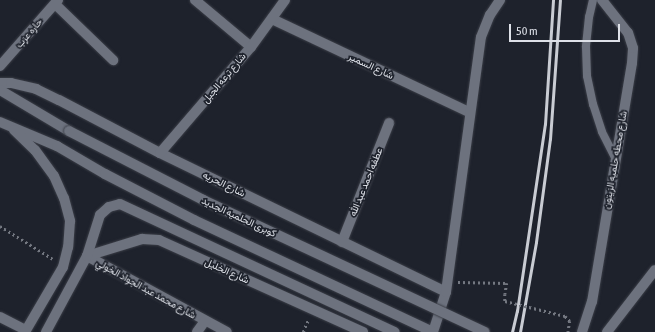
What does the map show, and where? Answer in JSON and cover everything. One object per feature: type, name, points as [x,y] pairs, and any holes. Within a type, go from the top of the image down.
[{"type":"street","points":[[195,0],[251,46]]},
{"type":"street","name":"شارع ترعه الجبل","points":[[160,153],[251,46],[285,0]]},
{"type":"street","points":[[4,123],[57,146],[105,174],[194,220],[433,332],[448,281],[481,36],[490,15],[500,0]]},
{"type":"street","name":"شارع محطه حلميه الزيتون","points":[[586,330],[632,63],[633,48],[628,33],[602,0]]},
{"type":"street","points":[[57,2],[113,60]]},
{"type":"street","name":"حاره عزب","points":[[0,66],[57,2]]},
{"type":"street","name":"شارع السمير","points":[[272,19],[470,112]]},
{"type":"street","name":"شارع الحريه","points":[[0,82],[36,89],[160,153],[446,292]]},
{"type":"street","name":"كوبرى الحلميه الجديد","points":[[0,90],[69,131],[203,200],[485,332]]},
{"type":"street","points":[[0,317],[26,331],[63,266],[68,247],[70,221],[64,198],[54,176],[35,150],[4,123]]},
{"type":"street","name":"عطفه احمد عبد الله","points":[[342,242],[389,123]]},
{"type":"street","points":[[46,332],[87,256],[100,215],[109,207],[120,204],[395,332]]},
{"type":"street","name":"شارع الخليل","points":[[87,256],[142,240],[159,240],[363,332]]},
{"type":"street","name":"شارع محمد عبد الجواد الخولي","points":[[87,256],[227,332]]},
{"type":"street","points":[[607,332],[655,270]]},
{"type":"street","points":[[197,332],[205,321]]},
{"type":"lane","points":[[593,0],[589,18],[586,46],[587,76],[592,104],[602,132],[615,158]]},
{"type":"path","points":[[0,226],[63,266]]},
{"type":"path","points":[[448,281],[507,283],[504,301],[565,316],[570,321],[568,332]]},
{"type":"railway","points":[[512,332],[517,311],[545,124],[553,0]]},
{"type":"railway","points":[[520,332],[536,242],[550,139],[560,0]]}]
